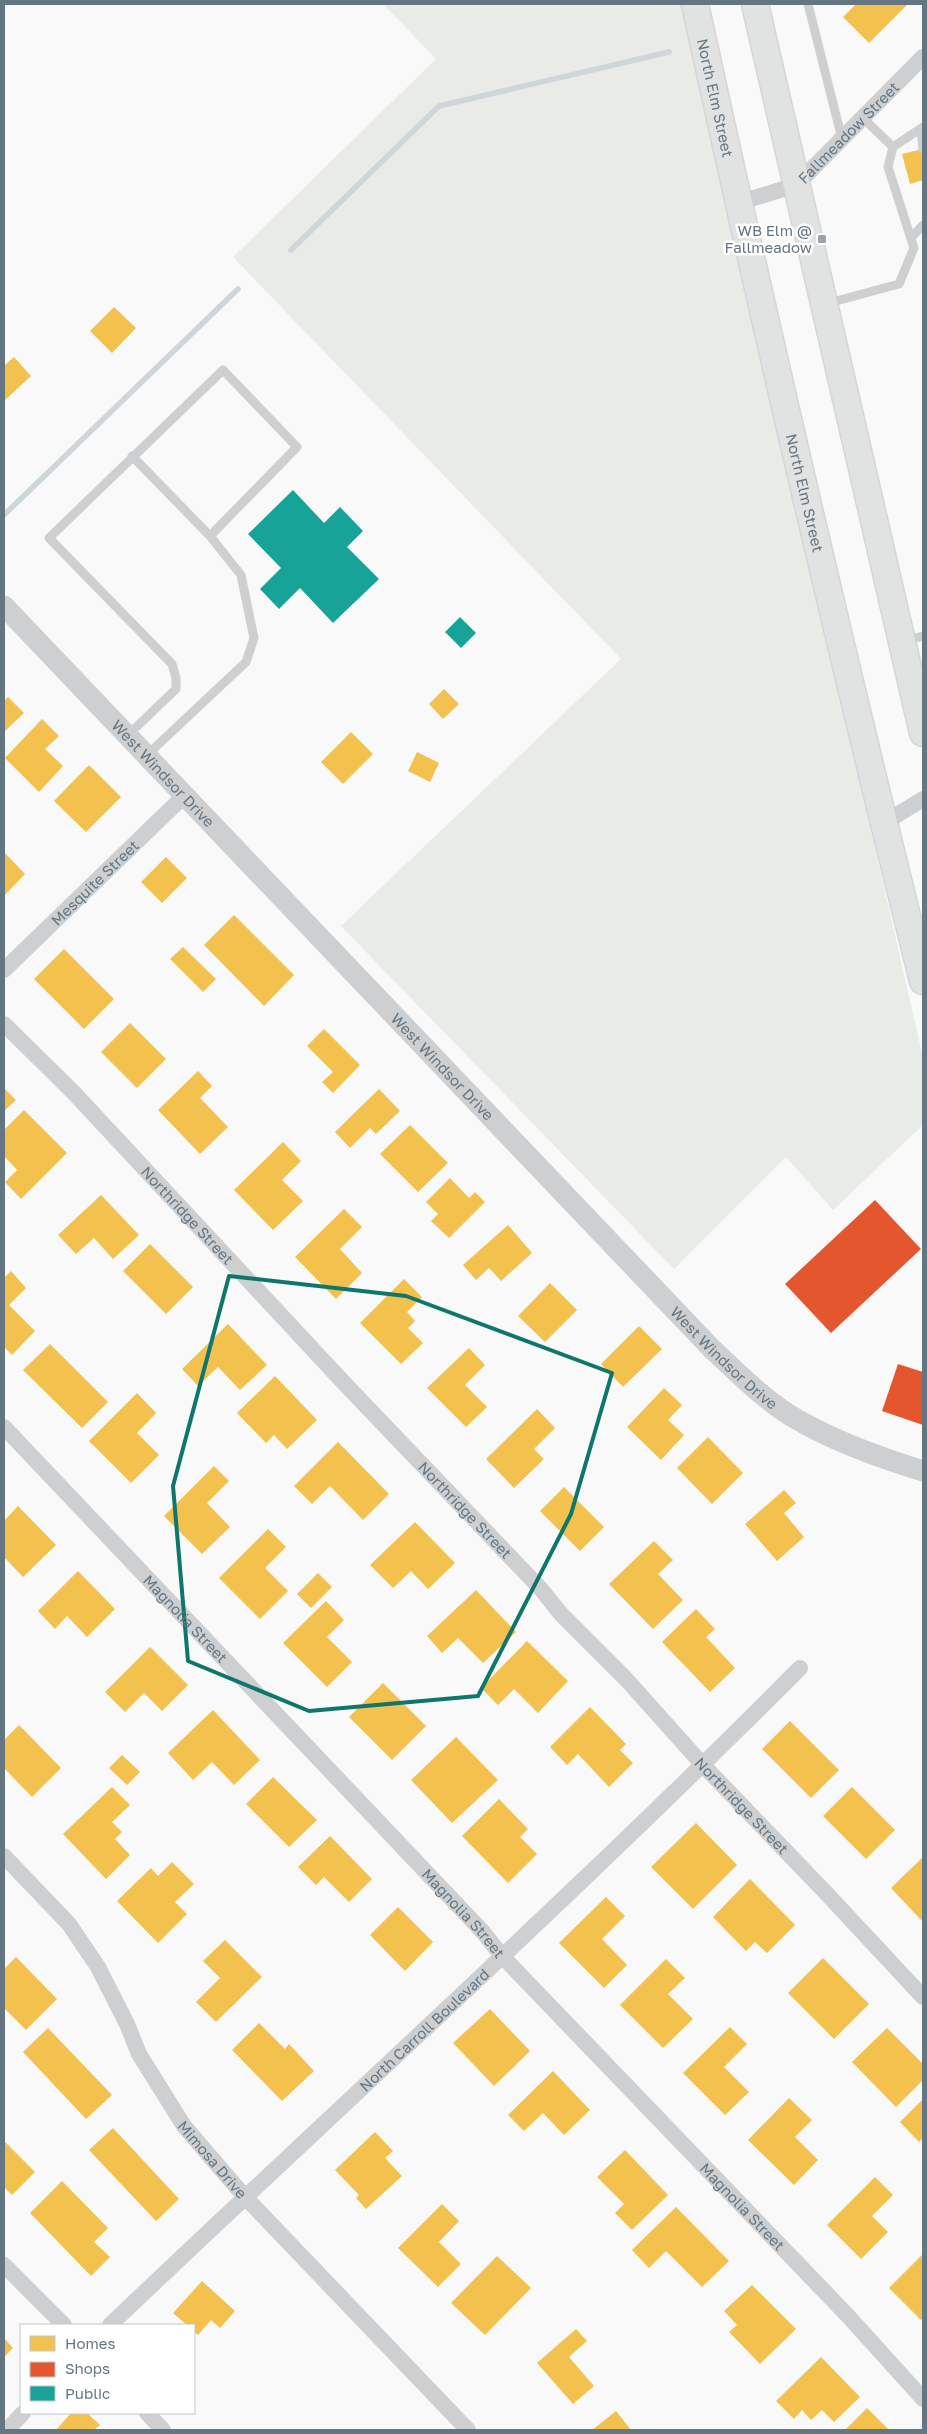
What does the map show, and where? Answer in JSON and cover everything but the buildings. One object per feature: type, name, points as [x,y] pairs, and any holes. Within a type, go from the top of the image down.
[{"type":"main road","name":"North Elm Street","points":[[695,4],[738,203],[923,981]]},
{"type":"main road","points":[[755,4],[823,305],[913,639],[923,734]]},
{"type":"street","name":"Fallmeadow Street","points":[[738,203],[796,185],[923,57]]},
{"type":"street","name":"West Windsor Drive","points":[[4,606],[712,1349],[744,1379],[797,1420],[838,1439],[923,1471]]},
{"type":"street","name":"Mesquite Street","points":[[4,970],[185,795]]},
{"type":"street","points":[[884,823],[923,799]]},
{"type":"street","name":"Northridge Street","points":[[4,1024],[74,1093],[345,1384],[540,1588],[561,1614],[625,1678],[703,1766],[827,1894],[923,1998]]},
{"type":"street","name":"Magnolia Street","points":[[4,1427],[483,1932],[502,1956],[850,2317],[923,2399]]},
{"type":"street","name":"North Carroll Boulevard","points":[[111,2324],[502,1956],[575,1890],[610,1853],[703,1766],[800,1668]]},
{"type":"street","name":"Mimosa Drive","points":[[4,1856],[68,1924],[98,1967],[127,2024],[139,2054],[184,2126],[245,2197],[468,2430]]},
{"type":"street","points":[[4,2265],[63,2324]]},
{"type":"street","points":[[6,2430],[23,2414]]},
{"type":"street","points":[[148,2414],[163,2430]]},
{"type":"lane","points":[[808,4],[842,139]]},
{"type":"lane","points":[[863,118],[893,147]]},
{"type":"lane","points":[[823,305],[899,284],[914,248],[888,167],[893,147],[922,128]]},
{"type":"lane","points":[[922,128],[923,149]]},
{"type":"lane","points":[[911,238],[923,225]]},
{"type":"lane","points":[[128,735],[176,689],[176,678],[172,664],[49,538],[223,370],[297,447],[210,536]]},
{"type":"lane","points":[[132,456],[210,536],[241,575],[254,638],[246,662],[147,755]]},
{"type":"highlighted area","points":[[229,1276],[406,1296],[612,1373],[571,1514],[478,1696],[309,1711],[188,1661],[173,1486]]},
{"type":"shaded area","points":[[383,4],[683,4],[923,1058],[923,1125],[833,1210],[786,1157],[674,1269],[341,926],[621,659],[233,257],[436,59]]},
{"type":"waterway","points":[[291,250],[439,106],[669,52]]},
{"type":"waterway","points":[[4,515],[238,289]]},
{"type":"place","name":"WB Elm @ Fallmeadow","points":[[822,239]]}]
